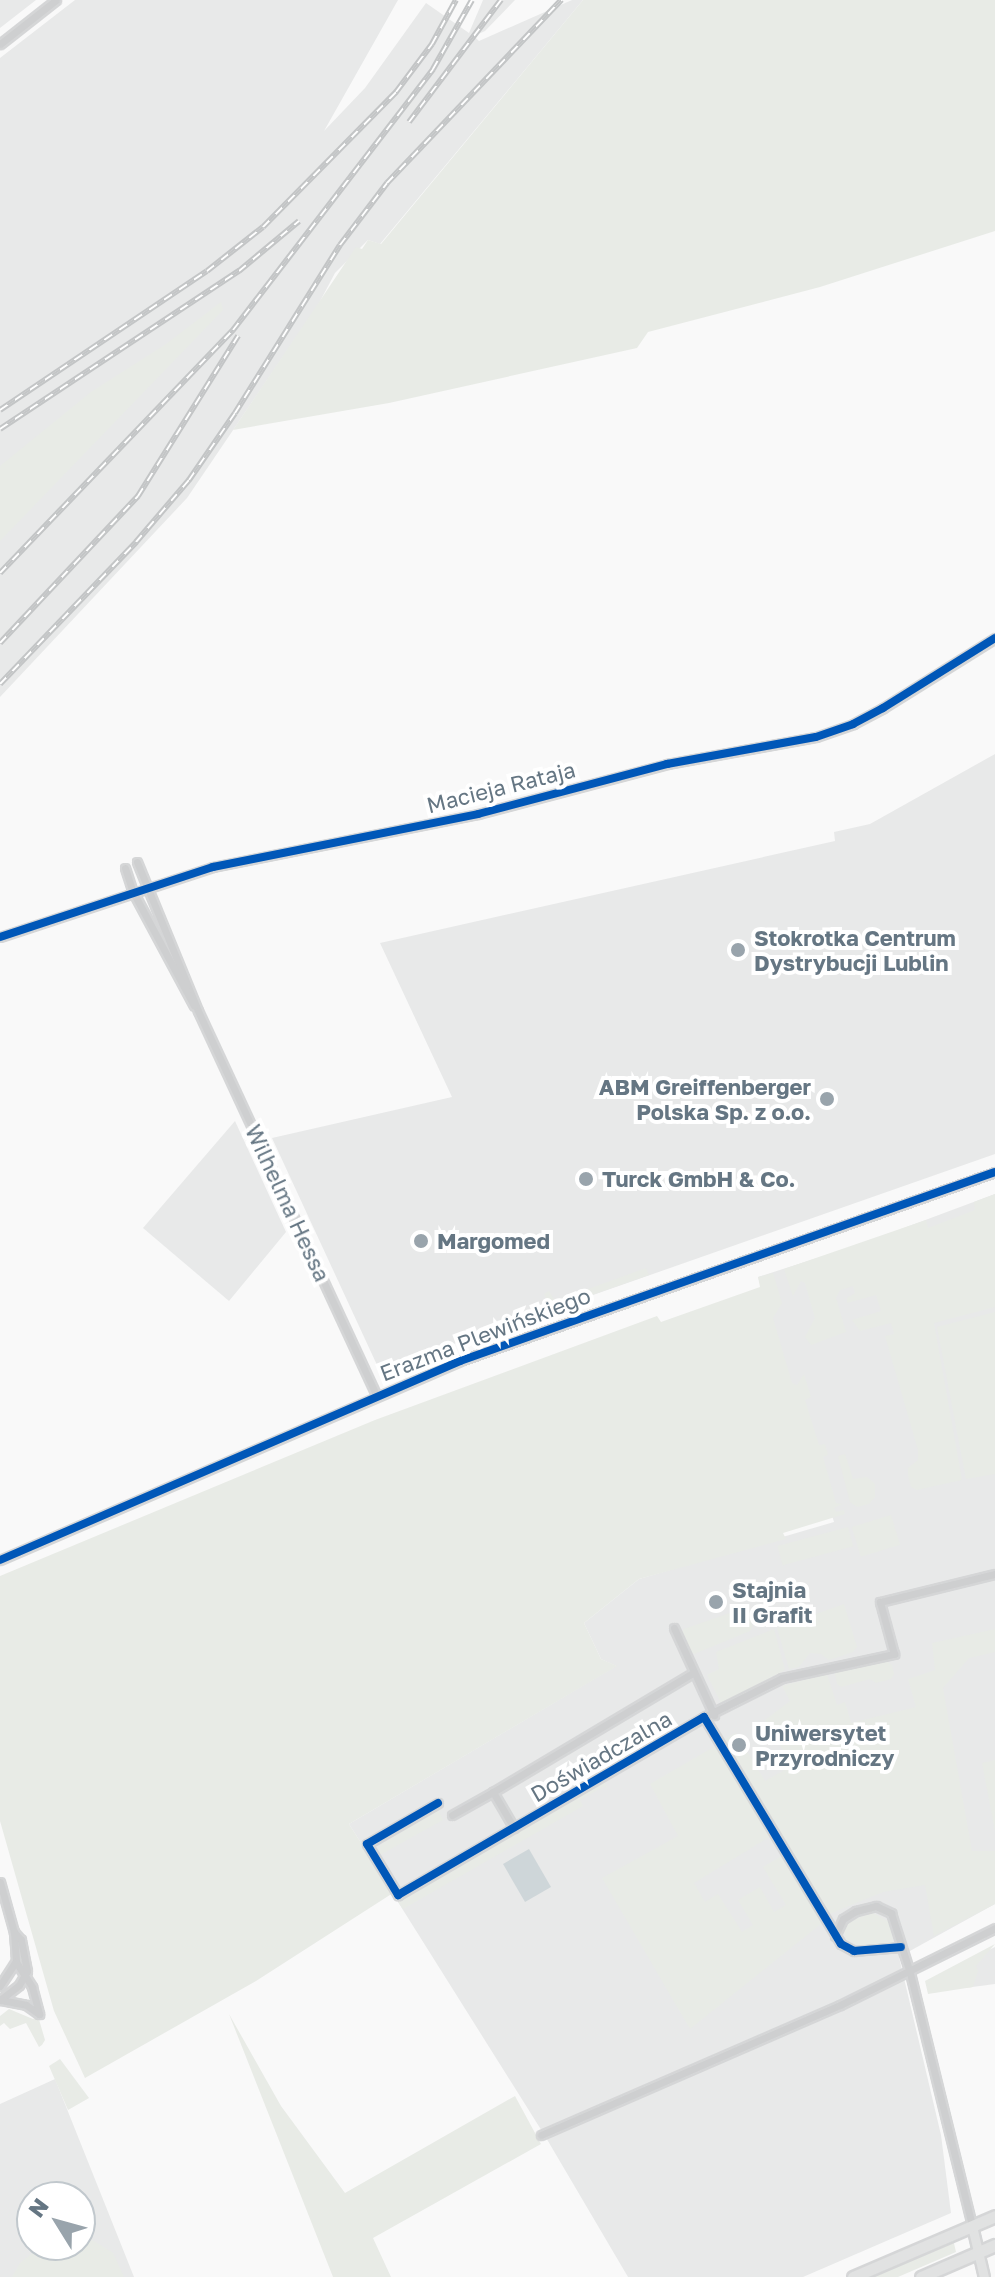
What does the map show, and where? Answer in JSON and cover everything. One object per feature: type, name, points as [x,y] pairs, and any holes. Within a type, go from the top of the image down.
[{"type":"main road","points":[[853,2277],[995,2216]]},
{"type":"main road","points":[[921,2277],[995,2245]]},
{"type":"street","points":[[0,44],[56,0]]},
{"type":"street","name":"Macieja Rataja","points":[[0,937],[213,867],[478,814],[667,764],[816,737],[883,708],[995,638]]},
{"type":"street","name":"Wilhelma Hessa","points":[[137,862],[198,1011],[376,1395]]},
{"type":"street","name":"Wilhelma Hessa","points":[[125,868],[133,892],[198,1011]]},
{"type":"street","name":"Erazma Plewińskiego","points":[[0,1560],[376,1395],[535,1332],[995,1172]]},
{"type":"street","points":[[704,1717],[714,1715],[782,1678],[894,1654],[880,1602],[995,1574]]},
{"type":"street","points":[[674,1628],[714,1715]]},
{"type":"street","points":[[452,1815],[694,1672]]},
{"type":"street","name":"Doświadczalna","points":[[438,1803],[367,1844],[398,1895],[704,1717],[835,1936]]},
{"type":"street","points":[[493,1792],[514,1828]]},
{"type":"street","points":[[0,1882],[14,1932],[16,1961],[23,1978],[32,1987],[39,2014],[26,2005],[0,2000]]},
{"type":"street","points":[[901,1947],[854,1951],[843,1946],[835,1936],[838,1925],[856,1911],[876,1906],[891,1913],[910,1973],[984,2277]]},
{"type":"street","points":[[541,2135],[910,1973],[995,1928]]},
{"type":"street","points":[[0,2000],[23,1978],[26,1958],[21,1940],[14,1932]]},
{"type":"street","points":[[0,1986],[16,1961]]},
{"type":"street","points":[[10,1973],[23,1978]]},
{"type":"shaded area","points":[[0,0],[36,0],[0,28]]},
{"type":"shaded area","points":[[75,0],[398,0],[324,131],[365,88],[426,3],[469,33],[483,0],[515,0],[485,31],[474,36],[479,41],[572,0],[583,0],[380,244],[368,240],[335,273],[318,305],[187,498],[0,697],[0,58]]},
{"type":"shaded area","points":[[583,0],[995,0],[995,231],[820,287],[648,332],[637,348],[389,403],[233,430],[356,247],[362,249],[368,240],[381,244]]},
{"type":"shaded area","points":[[221,302],[223,310],[0,541],[0,466],[91,392],[166,344]]},
{"type":"shaded area","points":[[995,754],[995,1154],[385,1368],[377,1365],[272,1138],[452,1097],[380,943],[835,841],[834,832],[870,824]]},
{"type":"shaded area","points":[[235,1121],[286,1232],[229,1301],[143,1228]]},
{"type":"shaded area","name":"Uniwersytet Przyrodniczy","points":[[995,1194],[995,1904],[899,1957],[941,2135],[951,2213],[803,2277],[628,2277],[545,2136],[349,1824],[616,1666],[601,1659],[584,1623],[639,1579],[834,1522],[758,1277],[861,1244]]},
{"type":"shaded area","points":[[995,1194],[995,1307],[934,1323],[962,1480],[917,1490],[911,1487],[908,1468],[918,1460],[918,1450],[885,1336],[894,1334],[891,1323],[860,1331],[852,1320],[881,1311],[876,1295],[847,1303],[847,1298],[855,1293],[853,1286],[840,1290],[836,1298],[846,1332],[811,1345],[805,1337],[815,1318],[805,1283],[801,1281],[793,1296],[784,1269],[926,1220],[928,1228],[975,1210],[974,1202]]},
{"type":"shaded area","points":[[646,1268],[649,1275],[552,1309],[544,1294],[549,1291],[555,1301]]},
{"type":"shaded area","points":[[773,1273],[782,1303],[773,1318],[792,1383],[797,1385],[804,1374],[811,1397],[805,1400],[819,1445],[825,1444],[828,1455],[823,1457],[836,1503],[842,1504],[834,1508],[836,1512],[844,1510],[845,1514],[783,1533],[786,1539],[639,1579],[584,1623],[601,1659],[617,1666],[349,1824],[393,1893],[256,1981],[85,2078],[54,2011],[0,1821],[0,1576],[375,1420],[657,1316],[661,1322],[760,1287],[758,1277]]},
{"type":"shaded area","points":[[995,1312],[995,1474],[966,1479],[937,1327]]},
{"type":"shaded area","points":[[845,1454],[853,1479],[867,1477],[875,1484],[875,1497],[869,1504],[857,1507],[850,1502],[838,1456]]},
{"type":"shaded area","points":[[891,1515],[900,1545],[861,1557],[852,1527]]},
{"type":"shaded area","points":[[848,1527],[853,1546],[783,1565],[777,1546]]},
{"type":"shaded area","points":[[844,1604],[857,1647],[853,1652],[829,1660],[821,1654],[810,1653],[799,1667],[789,1669],[777,1628]]},
{"type":"shaded area","points":[[744,1608],[753,1626],[750,1631],[694,1654],[688,1651],[681,1635],[684,1629]]},
{"type":"shaded area","points":[[774,1629],[785,1670],[721,1703],[707,1675],[719,1669],[716,1652]]},
{"type":"shaded area","points":[[995,1629],[995,1652],[969,1658],[943,1688],[972,1851],[995,1851],[995,1904],[934,1936],[925,1885],[883,1892],[827,1915],[722,1740],[736,1733],[765,1781],[783,1771],[775,1758],[784,1752],[765,1720],[790,1701],[782,1686],[827,1674],[837,1705],[845,1702],[851,1723],[916,1707],[908,1679],[935,1670],[932,1643]]},
{"type":"shaded area","points":[[885,1660],[892,1665],[894,1674],[891,1679],[876,1683],[870,1679],[841,1687],[837,1684],[835,1674],[838,1667]]},
{"type":"shaded area","points":[[717,1745],[771,1836],[694,1883],[705,1902],[718,1894],[742,1932],[753,1925],[738,1900],[760,1887],[774,1912],[786,1905],[763,1867],[783,1855],[822,1923],[690,2029],[602,1878],[678,1836],[650,1784]]},
{"type":"shaded area","points":[[995,1760],[995,1831],[982,1763]]},
{"type":"shaded area","points":[[604,1778],[608,1791],[605,1786],[580,1800],[583,1806],[403,1909],[396,1899]]},
{"type":"shaded area","points":[[438,1810],[443,1820],[378,1856],[380,1845]]},
{"type":"shaded area","points":[[529,1849],[551,1887],[525,1902],[503,1864]]},
{"type":"shaded area","points":[[873,1913],[891,1923],[893,1943],[861,1946],[846,1939],[844,1930],[850,1921]]},
{"type":"shaded area","points":[[995,1944],[976,1966],[978,1971],[973,1987],[928,1994],[925,1981]]},
{"type":"shaded area","points":[[995,1947],[995,1984],[965,1988],[979,1955]]},
{"type":"shaded area","points":[[9,2009],[33,2019],[38,2016],[45,2040],[42,2045],[39,2047],[26,2023],[10,2029],[4,2023],[0,2026],[0,2016]]},
{"type":"shaded area","points":[[229,2014],[281,2106],[345,2193],[515,2096],[541,2144],[373,2238],[391,2277],[333,2277]]},
{"type":"shaded area","points":[[60,2059],[89,2098],[68,2110],[49,2066]]},
{"type":"shaded area","points":[[55,2079],[96,2181],[16,2181],[16,2261],[96,2261],[96,2182],[134,2277],[0,2277],[0,2104]]},
{"type":"shaded area","points":[[953,2239],[956,2252],[898,2277],[865,2277]]},
{"type":"shaded area","points":[[96,2242],[113,2253],[124,2277],[12,2277],[20,2263],[96,2261]]},
{"type":"railway","points":[[0,410],[207,271],[263,227],[396,92],[432,44],[456,0]]},
{"type":"railway","points":[[0,573],[233,330],[433,69],[472,0]]},
{"type":"railway","points":[[409,122],[501,0]]},
{"type":"railway","points":[[0,684],[136,542],[189,480],[235,413],[340,245],[387,183],[561,0]]},
{"type":"railway","points":[[0,429],[239,271],[299,221]]},
{"type":"railway","points":[[0,643],[138,496],[238,336]]},
{"type":"cycle path","points":[[0,937],[213,867],[478,814],[667,764],[816,737],[853,724],[883,708],[995,638]]},
{"type":"cycle path","points":[[0,1560],[460,1361],[995,1172]]},
{"type":"cycle path","points":[[438,1803],[367,1844],[398,1895],[704,1717],[841,1944],[854,1951],[901,1947]]},
{"type":"place","name":"Stokrotka Centrum Dystrybucji Lublin","points":[[738,950]]},
{"type":"place","name":"ABM Greiffenberger Polska Sp. z o.o.","points":[[827,1099]]},
{"type":"place","name":"Turck GmbH & Co.","points":[[586,1179]]},
{"type":"place","name":"Margomed","points":[[421,1241]]},
{"type":"place","name":"Stajnia II Grafit","points":[[716,1602]]},
{"type":"place","name":"Uniwersytet Przyrodniczy","points":[[739,1745]]}]
